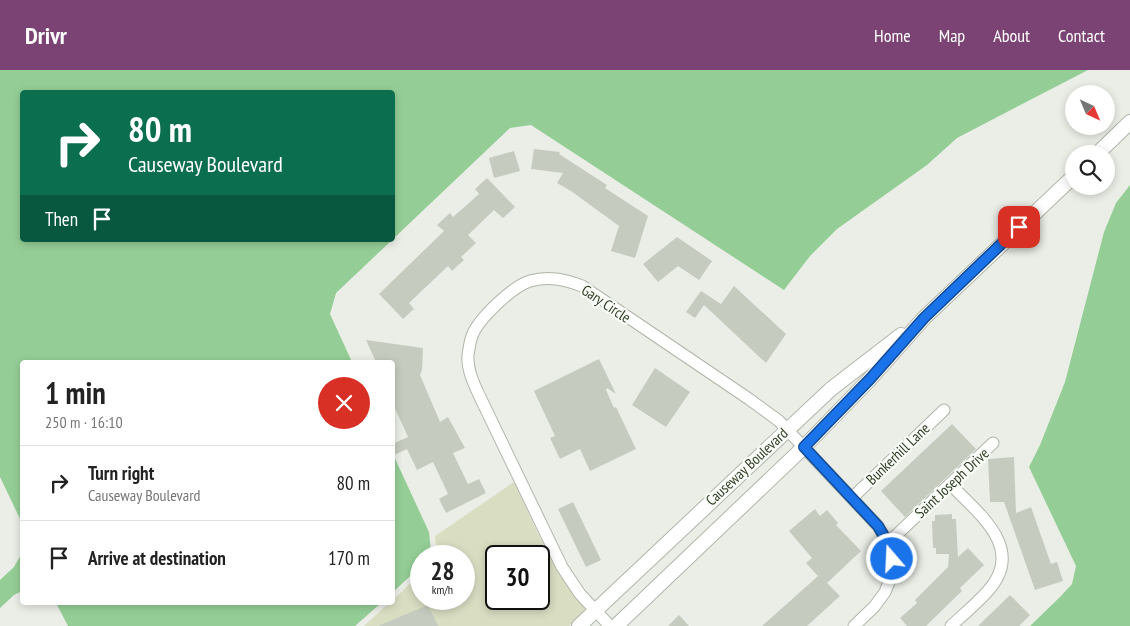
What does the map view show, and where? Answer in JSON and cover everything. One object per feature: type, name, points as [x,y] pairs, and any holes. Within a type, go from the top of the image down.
[{"type":"street","points":[[1106,145],[1130,122]]},
{"type":"street","name":"Causeway Boulevard","points":[[616,626],[804,447],[870,379],[924,318],[1065,185]]},
{"type":"street","name":"Gary Circle","points":[[610,626],[580,594],[562,568],[473,381],[469,367],[468,355],[472,335],[485,317],[511,292],[528,282],[558,278],[582,286],[749,399],[779,421],[878,526],[888,543]]},
{"type":"street","name":"Causeway Boulevard","points":[[579,626],[787,430],[854,370],[924,318]]},
{"type":"street","name":"Bunkerhill Lane","points":[[852,498],[944,410]]},
{"type":"street","name":"Saint Joseph Drive","points":[[888,543],[993,443]]},
{"type":"street","points":[[950,484],[999,538],[1003,556],[1000,574],[988,591],[951,626]]},
{"type":"street","points":[[854,626],[874,607],[885,592],[891,577],[892,559],[888,543]]},
{"type":"shaded area","points":[[0,70],[1088,70],[957,138],[927,165],[837,229],[810,256],[784,290],[531,125],[510,128],[395,237],[395,90],[20,90],[20,242],[390,242],[336,293],[330,314],[351,360],[20,360],[20,519],[0,477]]},
{"type":"shaded area","points":[[1130,185],[1130,626],[1030,626],[1072,584],[1076,566],[1029,467],[1040,445],[1065,382],[1104,232],[1116,203]]},
{"type":"shaded area","points":[[395,458],[429,532],[430,545],[410,545],[410,576],[395,590]]},
{"type":"shaded area","points":[[514,482],[544,545],[485,545],[485,610],[550,610],[550,557],[574,596],[586,610],[569,626],[364,626],[387,605],[395,605],[395,598],[410,584],[410,610],[475,610],[475,545],[436,545],[435,536]]},
{"type":"shaded area","points":[[20,556],[20,592],[0,608],[0,580],[14,567]]},
{"type":"shaded area","points":[[57,605],[379,605],[355,626],[68,626]]},
{"type":"building","points":[[534,149],[560,152],[559,154],[607,185],[605,188],[648,216],[635,258],[611,251],[619,226],[557,183],[563,173],[531,169]]},
{"type":"building","points":[[514,151],[520,171],[494,178],[489,158]]},
{"type":"building","points":[[487,178],[515,207],[503,218],[494,210],[468,235],[476,243],[461,257],[464,260],[452,271],[448,266],[409,303],[414,309],[403,319],[379,294],[444,231],[437,225],[450,213],[453,217],[479,194],[475,189]]},
{"type":"building","points":[[677,237],[712,261],[699,280],[678,266],[658,282],[643,264]]},
{"type":"building","points":[[734,286],[786,334],[766,363],[704,305],[695,318],[686,312],[701,291],[721,304]]},
{"type":"building","points":[[366,340],[423,348],[420,375],[440,422],[448,417],[465,448],[453,453],[468,484],[479,479],[486,493],[446,513],[439,499],[448,494],[433,462],[417,470],[407,449],[395,455],[395,443],[408,437],[395,409],[395,360],[375,360]]},
{"type":"building","points":[[599,359],[616,394],[607,388],[606,390],[636,449],[590,471],[580,449],[560,459],[550,438],[555,436],[534,391]]},
{"type":"building","points":[[655,368],[690,392],[666,427],[632,405]]},
{"type":"building","points":[[952,424],[976,449],[905,517],[881,491]]},
{"type":"building","points":[[1014,457],[1016,513],[1031,507],[1051,564],[1057,562],[1063,581],[1035,590],[1004,502],[990,502],[988,459]]},
{"type":"building","points":[[573,502],[601,560],[586,567],[558,509]]},
{"type":"building","points":[[815,509],[820,516],[827,510],[838,523],[836,525],[861,551],[827,583],[840,596],[807,626],[762,626],[818,576],[806,563],[812,558],[789,531]]},
{"type":"building","points":[[952,514],[952,519],[956,519],[958,557],[968,548],[984,565],[960,588],[962,591],[926,626],[907,626],[900,618],[917,603],[915,600],[948,567],[949,554],[936,554],[936,548],[933,548],[932,521],[935,521],[935,515]]},
{"type":"building","points":[[1010,595],[1030,615],[1019,626],[978,626]]},
{"type":"building","points":[[416,610],[430,610],[438,626],[378,626]]},
{"type":"building","points":[[679,615],[689,626],[668,626]]},
{"type":"route","points":[[892,559],[888,543],[878,526],[804,447],[870,379],[924,318],[1019,227]]}]
